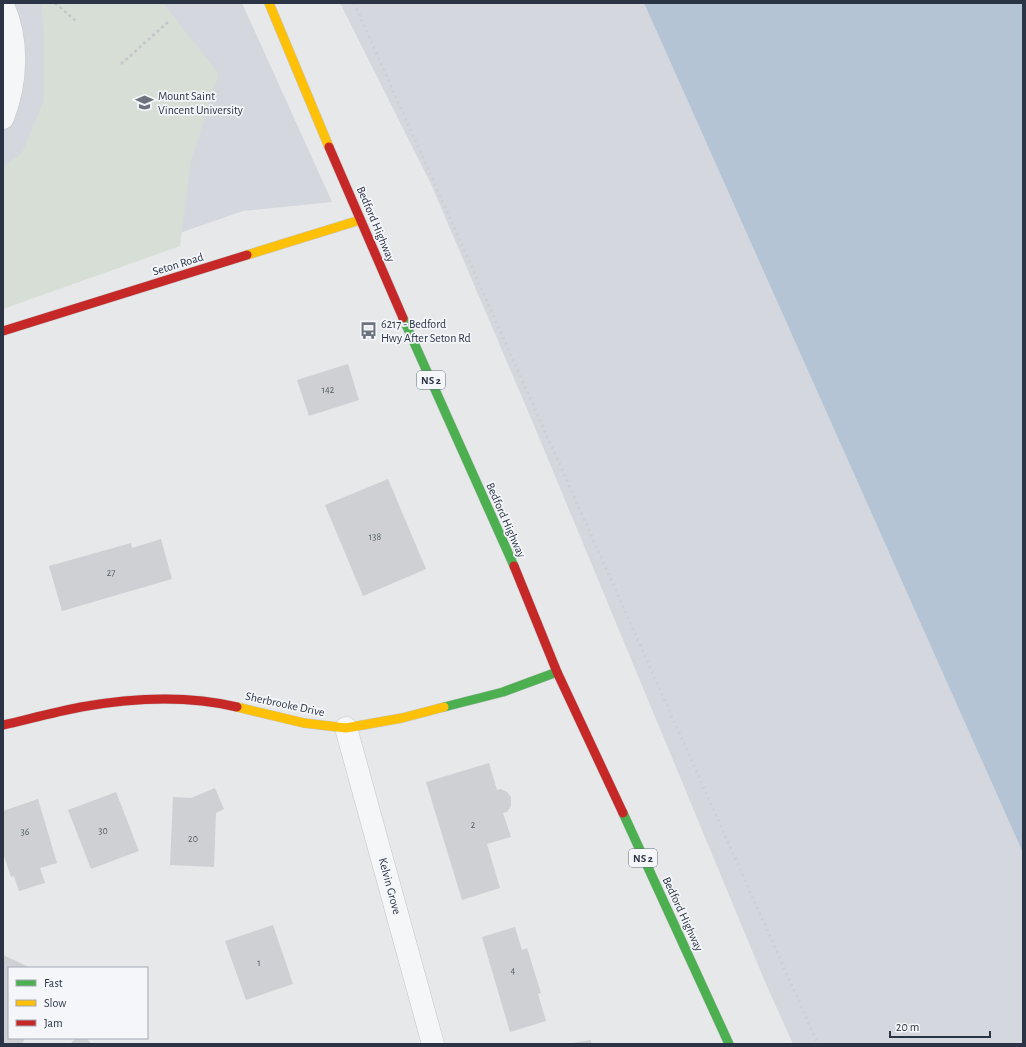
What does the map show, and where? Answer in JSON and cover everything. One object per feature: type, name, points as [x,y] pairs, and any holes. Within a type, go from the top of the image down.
[{"type":"main road","name":"Bedford Highway","points":[[269,3],[360,220],[522,585],[557,672],[729,1044]]},
{"type":"main road","name":"Seton Road","points":[[3,331],[360,220]]},
{"type":"main road","name":"Sherbrooke Drive","points":[[3,725],[81,706],[145,699],[214,701],[304,723],[346,728],[402,718],[503,692],[557,672]]},
{"type":"street","points":[[3,5],[9,19],[14,47],[14,78],[8,106],[3,118]]},
{"type":"street","name":"Kelvin Grove","points":[[346,728],[433,1044]]},
{"type":"path","points":[[55,3],[77,22]]},
{"type":"path","points":[[121,64],[168,22]]},
{"type":"shaded area","name":"Mount Saint Vincent University","points":[[3,3],[242,3],[332,202],[243,211],[3,294]]},
{"type":"shaded area","name":"Mount Saint Vincent University","points":[[41,3],[163,3],[219,74],[191,161],[180,246],[3,309],[3,167],[22,153],[44,100],[44,37]]},
{"type":"shaded area","points":[[340,3],[644,3],[1023,853],[1023,1044],[793,1044],[766,984],[533,423],[431,184]]},
{"type":"water","points":[[644,3],[1023,3],[1023,853]]},
{"type":"building","points":[[348,364],[359,400],[309,416],[297,380]]},
{"type":"building","points":[[388,479],[426,569],[363,596],[325,505]]},
{"type":"building","points":[[161,539],[172,579],[62,611],[49,566],[131,543],[132,548]]},
{"type":"building","points":[[489,763],[497,790],[501,789],[507,792],[511,797],[511,806],[507,812],[503,813],[511,837],[487,844],[500,888],[462,900],[426,782]]},
{"type":"building","points":[[215,788],[224,809],[216,813],[214,867],[170,865],[173,797],[191,798]]},
{"type":"building","points":[[116,792],[139,851],[91,869],[68,810]]},
{"type":"building","points":[[38,799],[57,863],[40,868],[45,883],[19,891],[14,876],[11,877],[3,853],[3,811]]},
{"type":"building","points":[[273,925],[293,984],[246,1000],[225,941]]},
{"type":"building","points":[[515,927],[522,950],[527,948],[541,993],[538,994],[546,1021],[510,1032],[482,937]]},
{"type":"building","points":[[3,955],[29,967],[8,967],[8,1039],[24,1039],[22,1044],[3,1044]]},
{"type":"building","points":[[75,1039],[87,1039],[92,1044],[70,1044]]},
{"type":"building","points":[[591,1040],[591,1044],[572,1044],[572,1043]]},
{"type":"railway","points":[[354,3],[818,1044]]},
{"type":"traffic: fast","points":[[403,318],[514,566]]},
{"type":"traffic: fast","points":[[444,707],[503,692],[557,672]]},
{"type":"traffic: fast","points":[[623,813],[729,1044]]},
{"type":"traffic: slow","points":[[269,3],[329,147]]},
{"type":"traffic: slow","points":[[247,255],[360,220]]},
{"type":"traffic: slow","points":[[237,707],[304,723],[346,728],[402,718],[444,707]]},
{"type":"traffic: jam","points":[[329,147],[403,318]]},
{"type":"traffic: jam","points":[[3,331],[247,255]]},
{"type":"traffic: jam","points":[[514,566],[557,672],[623,813]]},
{"type":"traffic: jam","points":[[3,725],[81,707],[139,700],[179,699],[218,703],[237,707]]},
{"type":"place","name":"Mount Saint Vincent University","points":[[145,103]]},
{"type":"place","name":"6217 - Bedford Hwy After Seton Rd","points":[[368,331]]}]
